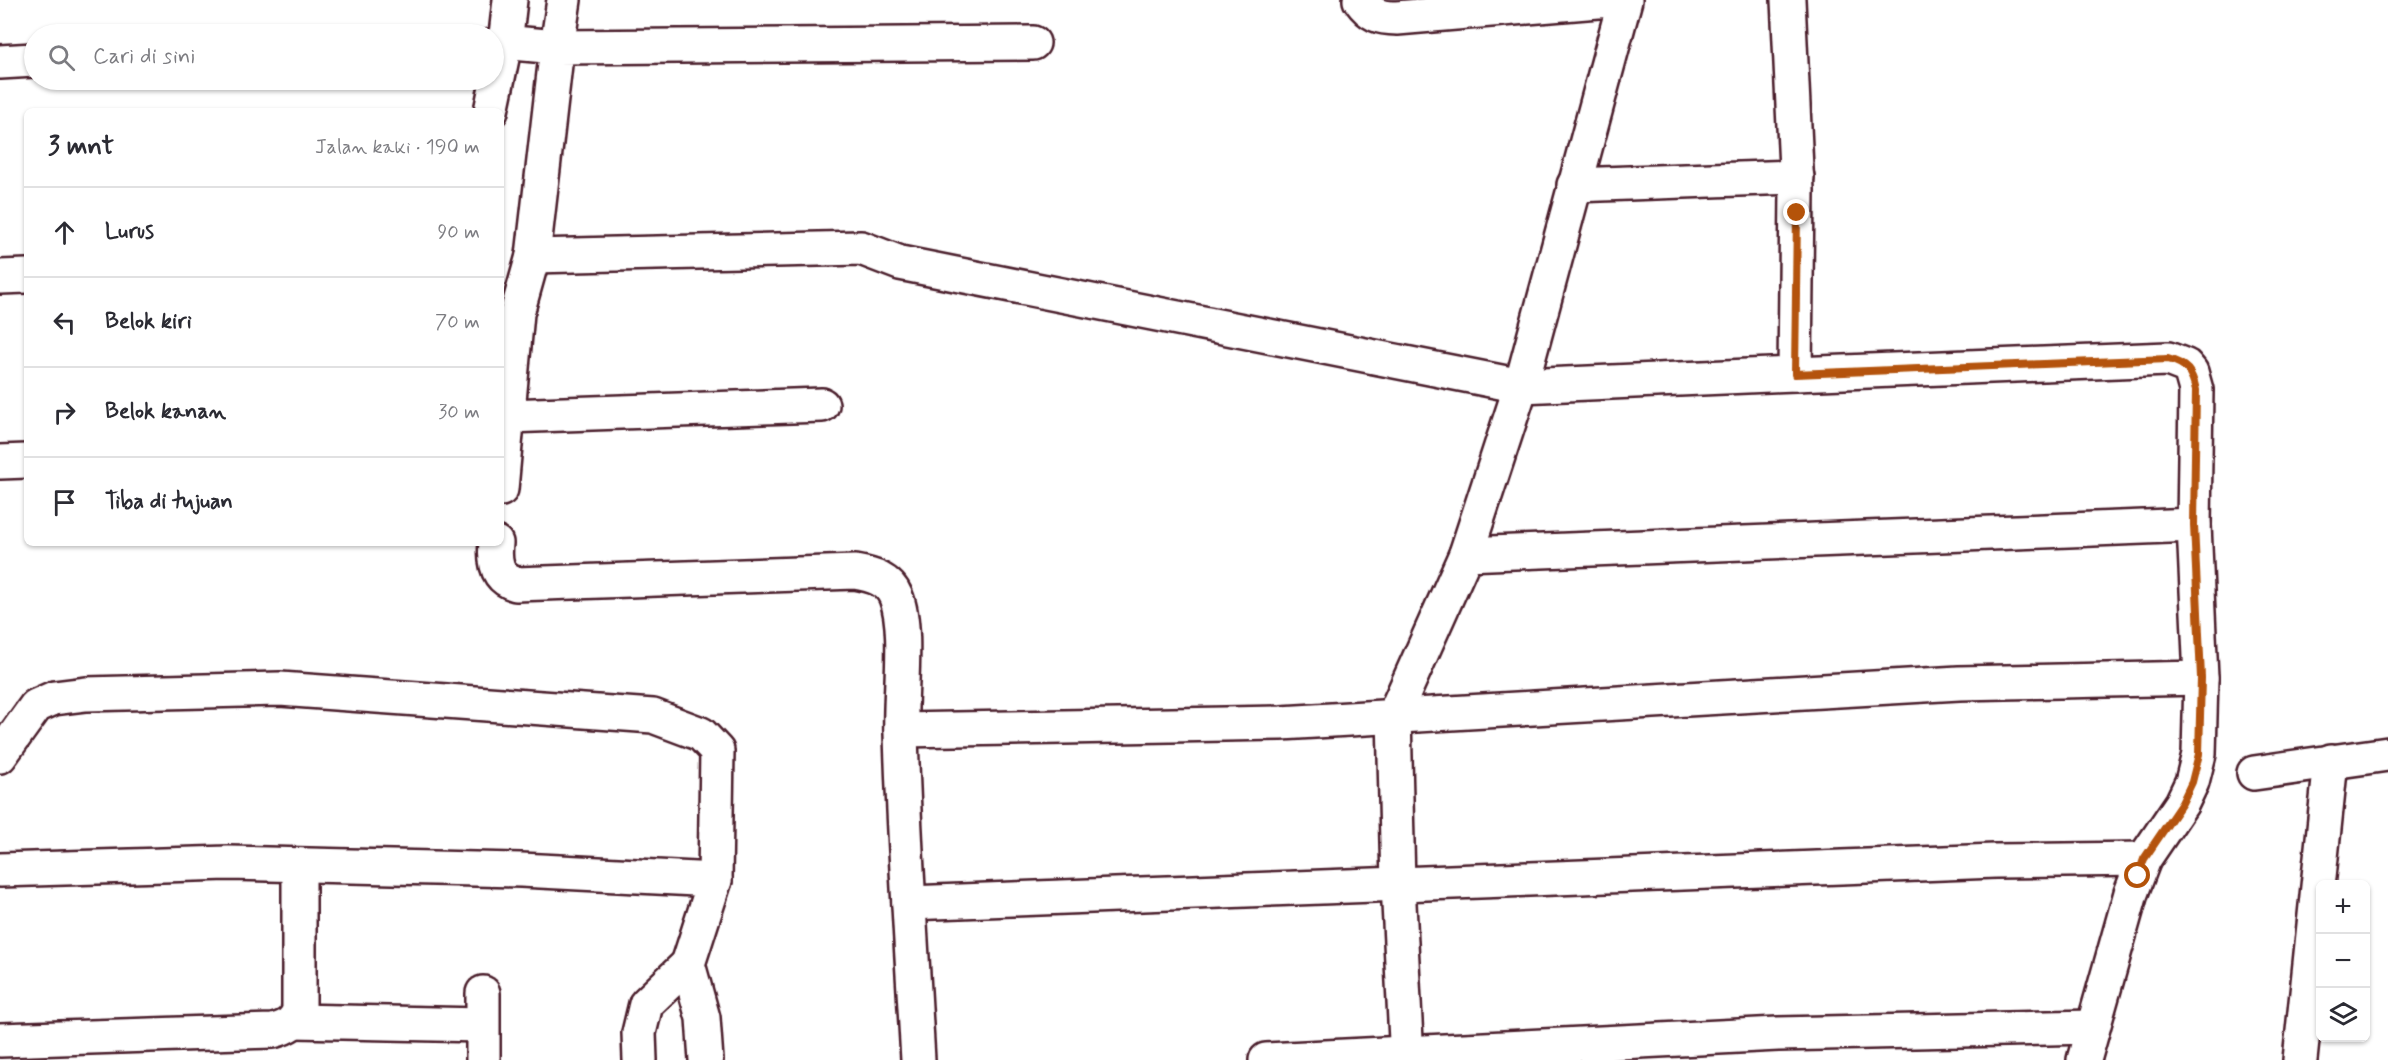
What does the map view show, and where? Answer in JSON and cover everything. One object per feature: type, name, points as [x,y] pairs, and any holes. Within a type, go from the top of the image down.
[{"type":"street","points":[[504,24],[510,0]]},
{"type":"street","points":[[504,452],[517,313],[533,256],[564,0]]},
{"type":"street","points":[[1360,0],[1376,16],[1397,18],[1610,0]]},
{"type":"street","points":[[1407,1057],[1398,884],[1395,716],[1466,554],[1521,386],[1625,0]]},
{"type":"street","points":[[1788,0],[1797,177],[1795,374]]},
{"type":"street","points":[[504,44],[557,47],[1034,43]]},
{"type":"street","points":[[0,62],[24,61]]},
{"type":"street","points":[[491,108],[494,90]]},
{"type":"street","points":[[1574,185],[1797,177]]},
{"type":"street","points":[[533,256],[861,248],[900,263],[1521,386],[2168,359],[2180,362],[2191,372],[2196,390],[2194,525],[2201,678],[2199,754],[2192,782],[2182,803],[2144,859],[2131,893],[2084,1060]]},
{"type":"street","points":[[0,277],[24,276]]},
{"type":"street","points":[[507,416],[822,405]]},
{"type":"street","points":[[0,462],[24,461]]},
{"type":"street","points":[[1466,554],[2194,525]]},
{"type":"street","points":[[496,546],[498,571],[504,580],[516,584],[855,572],[870,574],[880,579],[892,590],[899,610],[902,644],[901,730],[918,1060]]},
{"type":"street","points":[[901,730],[1281,723],[1959,683],[2201,678]]},
{"type":"street","points":[[0,756],[36,706],[54,698],[86,694],[280,689],[653,716],[701,734],[717,751],[715,880],[688,964],[645,1004],[639,1034],[640,1060]]},
{"type":"street","points":[[2254,773],[2388,754]]},
{"type":"street","points":[[2300,1060],[2331,761]]},
{"type":"street","points":[[909,903],[1995,861],[2144,859]]},
{"type":"street","points":[[0,870],[228,863],[521,870],[715,880]]},
{"type":"street","points":[[0,1040],[273,1031],[287,1027],[295,1021],[299,1011],[299,865]]},
{"type":"street","points":[[688,964],[704,1018],[706,1060]]},
{"type":"street","points":[[295,1021],[483,1009],[483,1060]]},
{"type":"street","points":[[1266,1060],[1407,1057],[1778,1034],[2093,1027]]},
{"type":"route","points":[[1797,213],[1795,374],[2168,359],[2180,362],[2191,372],[2196,390],[2194,525],[2201,678],[2199,754],[2192,782],[2182,803],[2144,859],[2138,876]]}]
